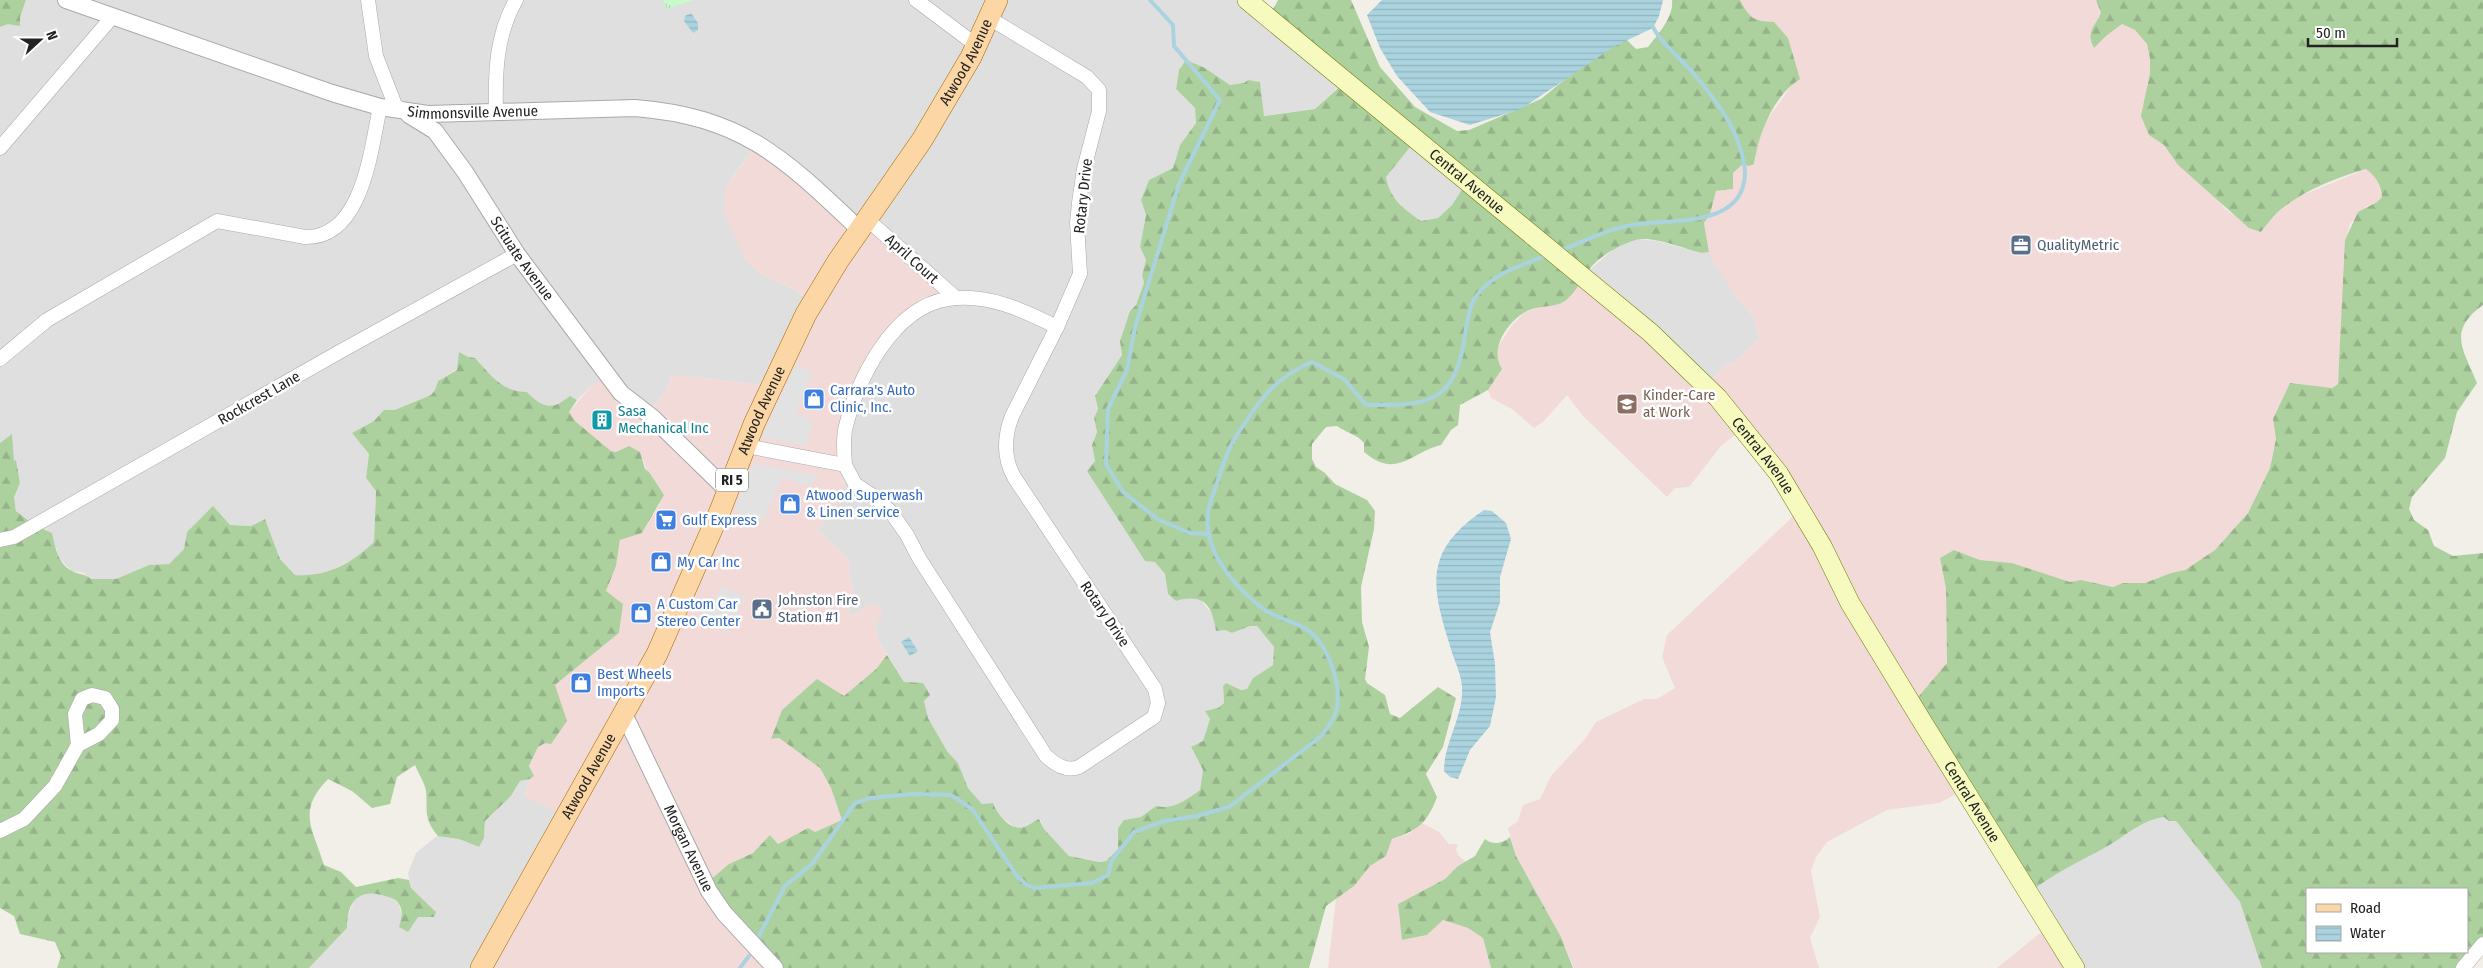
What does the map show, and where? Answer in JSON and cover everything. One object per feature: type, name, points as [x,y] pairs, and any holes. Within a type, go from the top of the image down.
[{"type":"main road","name":"Central Avenue","points":[[1247,0],[1651,333],[1718,398],[1779,474],[1822,546],[1850,603],[2075,968]]},
{"type":"main road","name":"Atwood Avenue","points":[[481,968],[657,654],[728,491],[771,385],[806,314],[922,140],[976,45],[993,9]]},
{"type":"street","name":"Simmonsville Avenue","points":[[66,0],[380,108],[428,114],[635,108],[666,110],[696,117],[724,126],[773,152],[864,225]]},
{"type":"street","name":"Scituate Avenue","points":[[368,0],[376,56],[395,105],[436,131],[465,172],[517,254],[621,393],[652,417],[728,491]]},
{"type":"street","points":[[496,112],[495,78],[497,53],[502,31],[516,0]]},
{"type":"street","points":[[916,0],[976,45]]},
{"type":"street","name":"Rotary Drive","points":[[845,464],[855,484],[876,498],[891,512],[1046,756],[1056,765],[1075,768],[1148,723],[1154,717],[1158,708],[1158,698],[1155,689],[1014,477],[1006,461],[1006,430],[1057,326],[1080,274],[1079,203],[1084,169],[1099,111],[1100,90],[1087,77],[993,9]]},
{"type":"street","points":[[0,148],[113,16]]},
{"type":"street","points":[[0,359],[47,320],[217,221],[305,237],[318,236],[336,226],[347,217],[358,196],[380,108]]},
{"type":"street","name":"April Court","points":[[864,225],[956,298]]},
{"type":"street","name":"Rockcrest Lane","points":[[0,540],[14,538],[340,351],[517,254]]},
{"type":"street","points":[[746,446],[845,464],[844,443],[852,406],[868,370],[882,346],[899,326],[917,312],[940,301],[956,298],[991,299],[1057,326]]},
{"type":"street","name":"Morgan Avenue","points":[[624,714],[709,891],[724,913],[775,968]]},
{"type":"street","points":[[0,831],[24,819],[55,786],[78,745]]},
{"type":"street","points":[[2463,968],[2483,944]]},
{"type":"shaded area","points":[[26,0],[1249,0],[1345,81],[1315,109],[1263,116],[1244,83],[1230,85],[1205,68],[1179,70],[1176,89],[1195,108],[1196,123],[1180,145],[1173,168],[1149,180],[1141,200],[1146,215],[1140,247],[1146,260],[1142,275],[1144,283],[1136,305],[1130,312],[1120,341],[1122,355],[1095,396],[1098,409],[1094,418],[1097,432],[1092,445],[1095,461],[1087,471],[1165,574],[1168,594],[1176,601],[1190,597],[1200,599],[1225,630],[1232,633],[1250,626],[1257,626],[1274,647],[1273,665],[1253,678],[1247,689],[1241,690],[1223,686],[1224,703],[1210,719],[1203,742],[1191,748],[1203,770],[1200,790],[1176,806],[1167,809],[1156,807],[1141,817],[1124,820],[1118,828],[1118,849],[1106,861],[1099,862],[1069,856],[1044,829],[1040,819],[1023,827],[1015,827],[982,804],[968,788],[958,763],[947,751],[928,718],[924,701],[909,683],[904,682],[879,641],[870,604],[858,613],[847,615],[855,595],[848,571],[850,561],[818,530],[834,509],[861,228],[756,145],[729,182],[745,258],[762,275],[792,288],[813,302],[769,386],[689,376],[671,376],[667,389],[650,411],[592,385],[577,400],[570,396],[562,402],[550,406],[539,405],[527,392],[516,392],[500,385],[475,358],[438,381],[431,395],[395,411],[384,410],[374,421],[353,433],[369,454],[366,478],[376,491],[374,542],[360,556],[322,575],[295,575],[280,559],[265,519],[251,526],[230,525],[187,532],[184,549],[169,564],[149,565],[116,579],[90,579],[84,573],[72,571],[57,556],[57,549],[34,525],[16,511],[14,497],[20,483],[13,457],[12,435],[0,443],[0,27],[20,17]]},
{"type":"shaded area","points":[[1740,0],[2096,0],[2101,13],[2094,48],[2122,24],[2135,30],[2147,44],[2150,59],[2150,74],[2147,85],[2149,135],[2164,145],[2178,165],[2216,197],[2226,210],[2261,232],[2278,212],[2298,197],[2366,169],[2373,173],[2378,182],[2382,197],[2377,202],[2367,206],[2350,224],[2346,239],[2338,384],[2273,419],[2276,439],[2270,468],[2248,513],[2215,550],[2185,570],[2145,583],[2123,583],[2113,587],[2081,580],[2070,582],[2012,563],[1980,560],[1954,550],[1940,558],[1946,589],[1947,663],[1913,703],[1964,790],[1939,803],[1887,810],[1827,842],[1816,857],[1811,871],[1820,917],[1810,938],[1819,968],[1574,968],[1561,937],[1516,856],[1508,828],[1518,821],[1523,805],[1540,799],[1551,776],[1585,739],[1596,722],[1644,699],[1657,699],[1675,688],[1662,657],[1667,635],[1799,511],[1743,428],[1721,446],[1689,487],[1675,488],[1667,497],[1582,415],[1567,395],[1544,421],[1534,428],[1512,409],[1491,398],[1488,390],[1502,369],[1498,363],[1497,348],[1512,325],[1525,312],[1541,307],[1582,282],[1708,384],[1725,365],[1737,361],[1759,339],[1754,317],[1736,297],[1710,257],[1704,223],[1710,214],[1716,191],[1733,189],[1733,173],[1743,164],[1754,164],[1757,142],[1765,123],[1793,83],[1774,22],[1760,22],[1749,16]]},
{"type":"shaded area","points":[[1415,141],[1466,183],[1452,205],[1438,218],[1421,221],[1407,211],[1388,191],[1386,177]]},
{"type":"shaded area","points":[[756,145],[861,228],[870,221],[952,294],[899,327],[851,413],[847,482],[834,509],[818,530],[850,561],[848,571],[855,595],[847,615],[858,613],[870,604],[879,605],[883,615],[875,625],[879,641],[887,655],[876,669],[844,696],[771,739],[779,738],[820,768],[831,788],[843,820],[815,832],[808,828],[778,844],[770,835],[753,853],[729,864],[776,968],[482,968],[566,816],[527,797],[525,794],[530,779],[534,776],[529,767],[538,747],[545,742],[555,685],[619,633],[621,621],[606,591],[616,566],[620,540],[642,533],[660,504],[642,457],[629,446],[616,452],[611,451],[575,421],[569,412],[592,385],[607,376],[650,411],[667,389],[671,376],[689,376],[769,386],[812,301],[792,288],[762,275],[745,258],[723,212],[726,187]]},
{"type":"shaded area","points":[[1638,239],[1657,241],[1702,253],[1709,252],[1736,297],[1754,317],[1759,339],[1737,361],[1725,365],[1708,384],[1587,272],[1615,248]]},
{"type":"shaded area","points":[[796,364],[813,373],[796,413],[813,421],[806,446],[761,437]]},
{"type":"shaded area","points":[[753,464],[818,475],[809,487],[782,477],[763,522],[734,510]]},
{"type":"shaded area","points":[[721,586],[745,596],[729,633],[698,620],[708,598],[714,600]]},
{"type":"shaded area","points":[[530,779],[525,794],[567,816],[482,968],[309,968],[347,928],[347,919],[354,901],[360,894],[372,892],[393,898],[399,904],[402,917],[418,917],[436,912],[411,888],[408,873],[416,853],[438,835],[459,839],[479,847],[484,838],[485,821],[510,797],[520,781]]},
{"type":"shaded area","points":[[2164,817],[2176,821],[2240,902],[2262,968],[2076,968],[2029,893],[2052,875],[2107,846],[2150,819]]},
{"type":"shaded area","points":[[1422,823],[1439,832],[1449,844],[1458,844],[1456,850],[1459,856],[1466,862],[1445,879],[1398,904],[1402,940],[1427,935],[1443,920],[1468,928],[1483,938],[1491,968],[1328,968],[1336,898],[1354,886],[1370,866],[1386,856],[1392,839],[1409,834]]},
{"type":"shaded area","points":[[2049,926],[2076,968],[1997,968]]},
{"type":"green space","points":[[0,0],[26,0],[20,17],[20,26],[8,24],[0,27]]},
{"type":"green space","points":[[663,0],[693,0],[667,9]]},
{"type":"green space","points":[[1278,0],[1351,0],[1380,67],[1415,107],[1457,131],[1469,130],[1541,99],[1603,48],[1627,40],[1636,49],[1648,47],[1668,19],[1672,0],[1740,0],[1749,15],[1761,21],[1774,22],[1788,38],[1800,79],[1782,95],[1768,117],[1759,141],[1754,164],[1749,166],[1743,164],[1733,173],[1733,189],[1716,191],[1710,214],[1704,223],[1709,252],[1702,253],[1650,239],[1629,242],[1608,253],[1590,268],[1574,292],[1565,301],[1556,305],[1535,308],[1518,317],[1506,330],[1499,345],[1499,361],[1502,369],[1488,390],[1460,405],[1458,425],[1451,430],[1441,445],[1430,448],[1404,462],[1386,464],[1364,452],[1364,443],[1361,440],[1337,426],[1326,427],[1312,444],[1312,459],[1316,467],[1325,473],[1335,484],[1367,500],[1375,511],[1374,529],[1361,587],[1362,622],[1369,647],[1365,679],[1367,683],[1385,695],[1390,714],[1400,718],[1438,687],[1456,698],[1443,747],[1426,774],[1437,797],[1430,813],[1415,829],[1392,839],[1386,856],[1370,866],[1354,886],[1326,906],[1309,968],[776,968],[709,881],[729,864],[753,853],[770,835],[778,844],[808,828],[815,832],[842,820],[831,788],[820,768],[779,738],[771,739],[782,710],[817,679],[844,696],[876,669],[887,655],[904,682],[923,683],[930,695],[924,701],[928,718],[947,751],[958,763],[968,788],[982,804],[993,803],[1005,821],[1019,828],[1039,819],[1044,829],[1069,856],[1099,862],[1106,861],[1118,849],[1118,828],[1124,820],[1141,817],[1156,806],[1169,807],[1184,801],[1200,790],[1203,770],[1191,747],[1203,741],[1210,719],[1205,711],[1218,708],[1224,703],[1223,686],[1226,683],[1241,690],[1247,689],[1253,678],[1273,665],[1274,647],[1257,626],[1250,626],[1232,633],[1225,630],[1216,631],[1212,614],[1205,603],[1194,599],[1176,601],[1168,594],[1165,574],[1155,562],[1145,561],[1087,471],[1095,461],[1092,445],[1097,432],[1094,418],[1098,409],[1095,396],[1122,355],[1120,341],[1130,311],[1136,305],[1144,283],[1142,275],[1146,260],[1140,247],[1146,215],[1141,200],[1149,180],[1173,168],[1180,145],[1196,123],[1195,108],[1176,89],[1179,70],[1186,60],[1205,68],[1230,85],[1244,83],[1248,80],[1260,82],[1264,116],[1315,109],[1345,82],[1269,17]],"holes":[[[1415,141],[1466,183],[1452,205],[1438,218],[1421,221],[1394,197],[1386,177]]]},
{"type":"green space","points":[[2096,0],[2483,0],[2483,305],[2465,323],[2461,341],[2477,383],[2457,412],[2445,458],[2412,497],[2409,509],[2414,520],[2428,530],[2434,546],[2453,556],[2483,553],[2483,946],[2464,968],[2262,968],[2240,902],[2176,821],[2169,821],[2164,817],[2148,821],[2057,874],[2029,893],[1913,703],[1947,663],[1946,589],[1940,558],[1954,550],[1980,560],[2012,563],[2070,582],[2081,580],[2113,587],[2123,583],[2145,583],[2185,570],[2215,550],[2248,513],[2270,468],[2276,439],[2273,419],[2290,383],[2332,388],[2338,384],[2345,240],[2358,212],[2377,202],[2382,197],[2373,175],[2366,169],[2343,176],[2309,191],[2288,204],[2276,213],[2261,232],[2249,228],[2178,165],[2164,145],[2149,135],[2141,116],[2150,73],[2147,44],[2135,30],[2122,24],[2094,48],[2091,37],[2092,29],[2101,13]]},
{"type":"green space","points":[[459,352],[468,357],[475,358],[504,386],[527,392],[547,406],[558,404],[570,396],[577,400],[569,412],[575,421],[611,451],[616,452],[629,446],[640,452],[645,469],[664,495],[642,533],[620,540],[616,566],[606,591],[623,604],[619,633],[555,685],[567,721],[551,744],[545,743],[538,747],[529,766],[534,776],[520,781],[510,797],[485,821],[484,838],[479,847],[459,839],[438,836],[433,830],[427,815],[426,791],[415,765],[397,777],[390,804],[372,808],[352,791],[328,779],[318,790],[310,810],[310,820],[324,865],[341,872],[356,887],[398,878],[409,880],[411,888],[436,912],[434,917],[418,917],[408,932],[399,927],[402,916],[396,900],[373,893],[360,896],[355,900],[349,912],[347,928],[309,968],[57,968],[61,956],[55,942],[20,934],[14,916],[0,908],[0,443],[12,434],[14,461],[16,460],[20,483],[14,497],[16,511],[34,525],[52,533],[60,560],[67,568],[91,579],[116,579],[149,565],[169,564],[184,549],[187,532],[213,506],[230,525],[251,526],[265,519],[280,559],[295,575],[318,574],[347,563],[374,542],[376,491],[366,478],[369,454],[352,433],[374,421],[384,410],[395,410],[431,395],[438,381],[457,370]]},
{"type":"green space","points":[[1510,837],[1516,856],[1561,937],[1573,968],[1491,968],[1483,938],[1468,928],[1443,920],[1427,935],[1402,940],[1398,904],[1445,879],[1458,866],[1475,856],[1485,839],[1498,843]]},
{"type":"water","points":[[1382,0],[1663,0],[1659,16],[1653,28],[1615,46],[1521,109],[1470,125],[1430,112],[1397,76],[1380,48],[1367,15]]},
{"type":"water","points":[[691,13],[698,23],[698,30],[693,33],[684,21],[685,16]]},
{"type":"water","points":[[1484,510],[1492,511],[1506,523],[1511,539],[1500,577],[1500,602],[1490,632],[1495,664],[1496,697],[1490,726],[1470,750],[1458,779],[1450,777],[1444,771],[1447,750],[1460,708],[1462,686],[1443,624],[1436,586],[1437,569],[1442,554],[1451,539]]},
{"type":"water","points":[[909,637],[918,651],[910,656],[901,642]]},
{"type":"waterway","points":[[1150,0],[1173,25],[1174,46],[1220,100],[1179,184],[1135,327],[1127,370],[1108,409],[1106,464],[1123,492],[1159,520],[1190,533],[1209,534]]},
{"type":"waterway","points":[[1564,249],[1623,227],[1685,220],[1720,212],[1733,203],[1742,190],[1745,172],[1743,159],[1729,122],[1703,85],[1665,44],[1651,24]]},
{"type":"waterway","points":[[759,936],[785,886],[812,864],[855,803],[871,798],[912,794],[951,795],[972,809],[1017,876],[1027,885],[1035,888],[1092,883],[1108,875],[1112,860],[1134,832],[1164,821],[1197,816],[1229,807],[1320,737],[1335,716],[1338,698],[1335,676],[1327,654],[1314,635],[1306,629],[1278,617],[1251,599],[1231,578],[1210,541],[1208,513],[1223,464],[1230,448],[1251,414],[1267,393],[1287,376],[1312,362],[1344,379],[1366,405],[1403,404],[1432,398],[1443,390],[1452,379],[1459,363],[1471,308],[1481,290],[1505,272],[1543,257]]},
{"type":"waterway","points":[[740,968],[749,956]]},
{"type":"place","name":"QualityMetric","points":[[2021,245]]},
{"type":"place","name":"Carrara's Auto Clinic, Inc.","points":[[814,399]]},
{"type":"place","name":"Kinder-Care at Work","points":[[1627,404]]},
{"type":"place","name":"Sasa Mechanical Inc","points":[[602,420]]},
{"type":"place","name":"Atwood Superwash & Linen service","points":[[790,504]]},
{"type":"place","name":"Gulf Express","points":[[666,520]]},
{"type":"place","name":"My Car Inc","points":[[661,562]]},
{"type":"place","name":"Johnston Fire Station #1","points":[[762,609]]},
{"type":"place","name":"A Custom Car Stereo Center","points":[[641,613]]},
{"type":"place","name":"Best Wheels Imports","points":[[581,683]]}]
